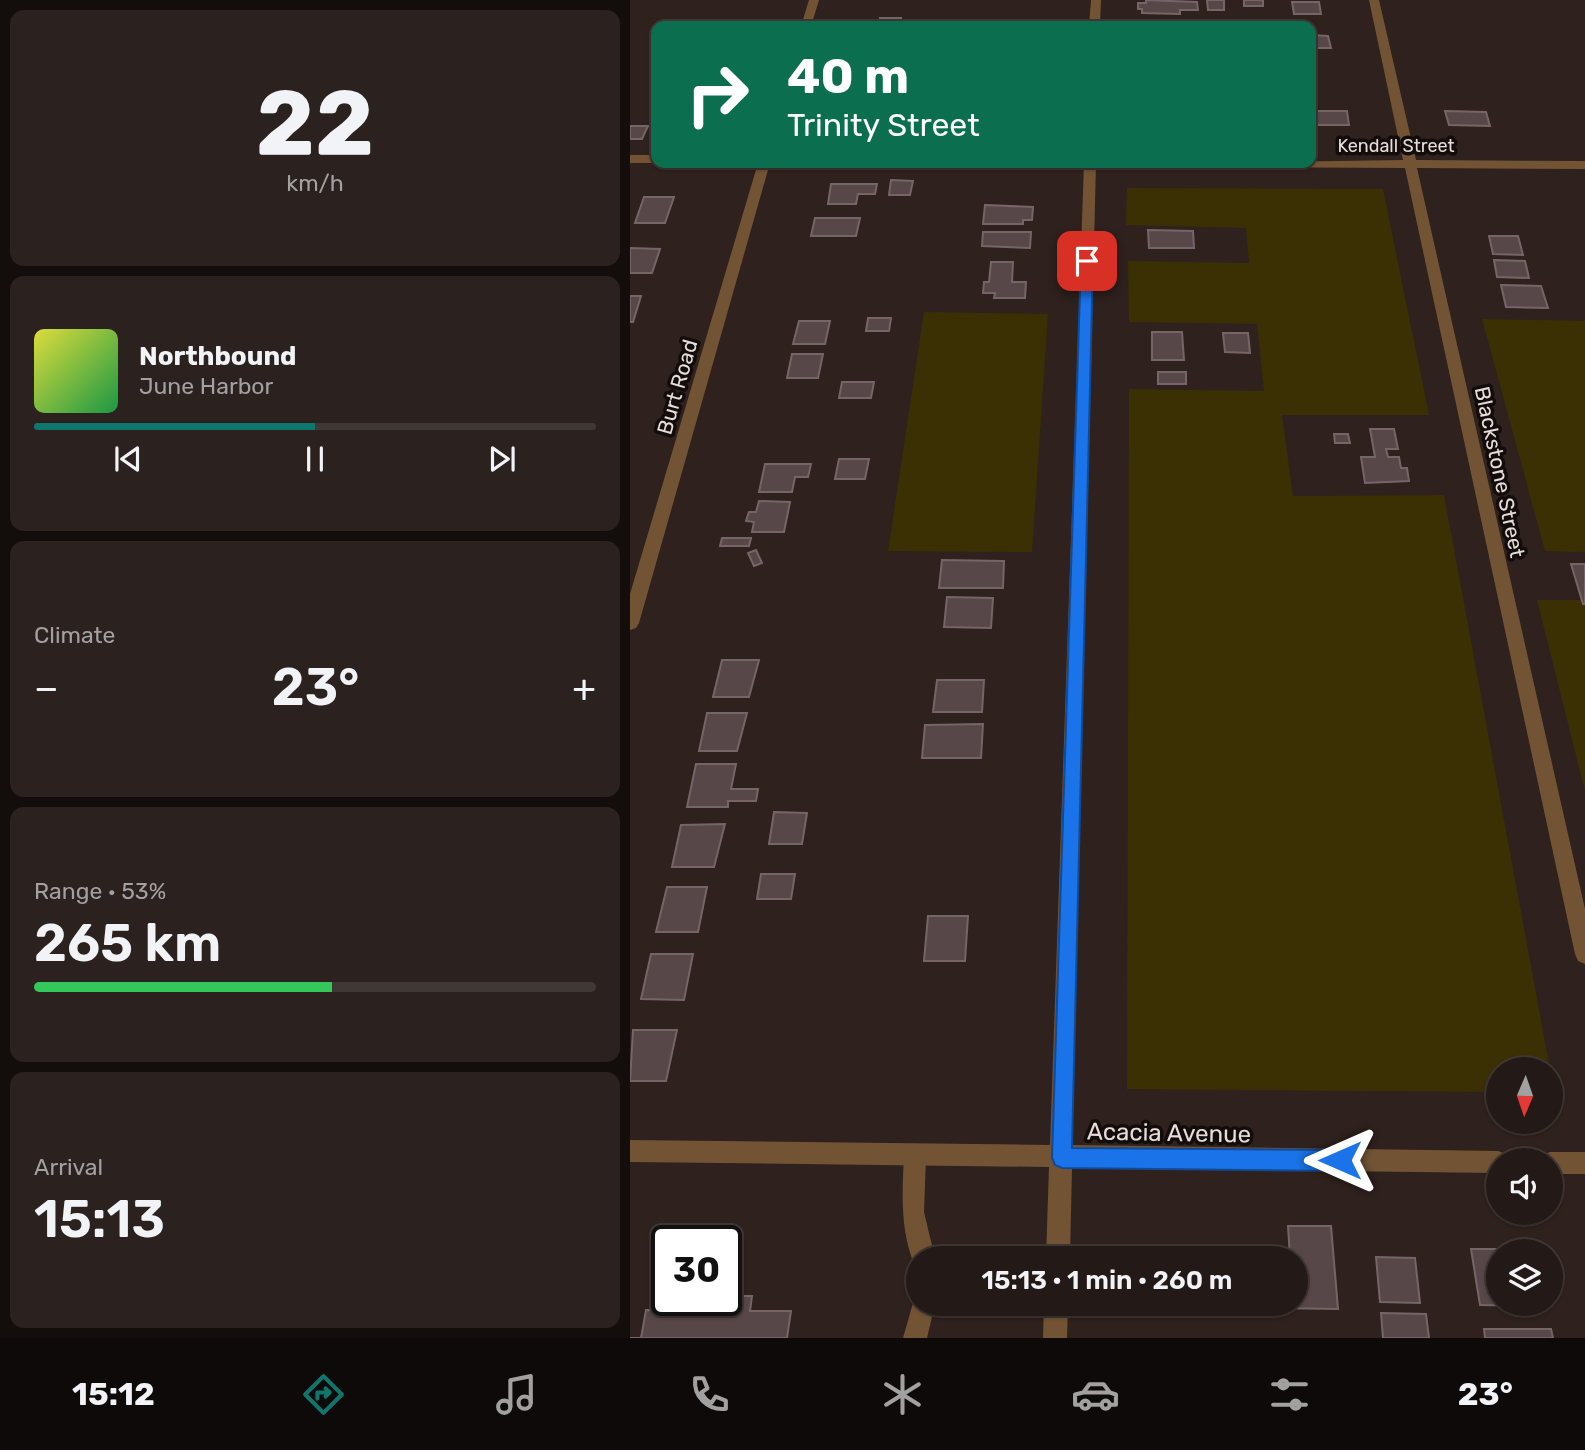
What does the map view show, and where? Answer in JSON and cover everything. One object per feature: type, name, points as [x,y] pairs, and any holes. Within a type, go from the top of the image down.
[{"type":"street","points":[[808,21],[814,0]]},
{"type":"street","points":[[1095,21],[1096,0]]},
{"type":"street","name":"Blackstone Street","points":[[1374,0],[1585,954]]},
{"type":"street","points":[[630,159],[651,159]]},
{"type":"street","name":"Kendall Street","points":[[1316,164],[1585,165]]},
{"type":"street","name":"Burt Road","points":[[630,623],[763,168]]},
{"type":"street","points":[[1058,1246],[1090,168]]},
{"type":"street","name":"Acacia Avenue","points":[[630,1151],[1486,1162]]},
{"type":"street","points":[[915,1156],[913,1212],[920,1246]]},
{"type":"street","points":[[1563,1163],[1585,1163]]},
{"type":"street","points":[[915,1338],[920,1316]]},
{"type":"street","points":[[1055,1338],[1056,1316]]},
{"type":"shaded area","points":[[1127,188],[1383,189],[1429,415],[1282,415],[1293,496],[1444,495],[1548,1057],[1486,1057],[1486,1092],[1127,1089],[1129,389],[1264,391],[1257,324],[1129,322],[1128,261],[1249,263],[1246,228],[1126,225]]},
{"type":"shaded area","points":[[924,312],[1048,314],[1032,552],[888,551]]},
{"type":"shaded area","points":[[1482,319],[1585,321],[1585,552],[1545,551]]},
{"type":"shaded area","points":[[1537,600],[1585,600],[1585,791]]},
{"type":"building","points":[[1146,0],[1197,2],[1198,10],[1180,10],[1180,14],[1142,13],[1142,9],[1138,9],[1138,3],[1146,3]]},
{"type":"building","points":[[1207,0],[1224,0],[1224,10],[1208,10]]},
{"type":"building","points":[[1244,0],[1263,0],[1263,6],[1244,6]]},
{"type":"building","points":[[1292,2],[1319,2],[1321,14],[1294,14]]},
{"type":"building","points":[[880,18],[901,18],[901,21],[880,21]]},
{"type":"building","points":[[1316,35],[1328,36],[1331,48],[1316,48]]},
{"type":"building","points":[[1316,111],[1347,111],[1349,125],[1316,125]]},
{"type":"building","points":[[1445,111],[1486,112],[1490,126],[1449,125]]},
{"type":"building","points":[[630,126],[648,126],[642,139],[630,139]]},
{"type":"building","points":[[891,180],[913,181],[910,195],[889,195]]},
{"type":"building","points":[[831,184],[877,184],[875,194],[858,194],[856,204],[828,204]]},
{"type":"building","points":[[644,197],[674,197],[665,223],[635,223]]},
{"type":"building","points":[[985,205],[1033,207],[1032,220],[1023,220],[1023,224],[983,224]]},
{"type":"building","points":[[815,218],[860,218],[856,236],[811,236]]},
{"type":"building","points":[[1148,230],[1193,231],[1194,248],[1149,248]]},
{"type":"building","points":[[983,232],[1031,232],[1030,248],[982,246]]},
{"type":"building","points":[[1489,236],[1518,236],[1523,255],[1493,254]]},
{"type":"building","points":[[630,248],[660,249],[652,273],[630,273]]},
{"type":"building","points":[[1494,260],[1525,261],[1529,278],[1497,277]]},
{"type":"building","points":[[991,262],[1013,262],[1012,282],[1026,282],[1025,298],[994,298],[995,293],[983,293],[984,282],[989,282]]},
{"type":"building","points":[[1501,285],[1541,286],[1548,308],[1506,307]]},
{"type":"building","points":[[630,296],[641,296],[633,322],[630,322]]},
{"type":"building","points":[[868,318],[891,318],[889,331],[866,331]]},
{"type":"building","points":[[799,321],[830,321],[825,344],[793,344]]},
{"type":"building","points":[[1152,332],[1182,332],[1184,360],[1152,360]]},
{"type":"building","points":[[1223,333],[1248,333],[1250,353],[1225,352]]},
{"type":"building","points":[[792,354],[823,354],[818,378],[787,378]]},
{"type":"building","points":[[1158,372],[1186,372],[1186,384],[1158,384]]},
{"type":"building","points":[[842,382],[874,382],[871,398],[839,398]]},
{"type":"building","points":[[1370,429],[1394,429],[1398,449],[1386,449],[1388,457],[1399,457],[1401,468],[1407,468],[1409,481],[1365,483],[1361,457],[1375,457]]},
{"type":"building","points":[[1334,434],[1348,434],[1350,443],[1335,443]]},
{"type":"building","points":[[839,459],[869,459],[865,479],[835,479]]},
{"type":"building","points":[[765,464],[811,464],[808,477],[795,477],[792,492],[759,492]]},
{"type":"building","points":[[759,501],[790,502],[784,532],[752,532],[754,522],[746,521],[749,512],[756,512]]},
{"type":"building","points":[[722,538],[751,538],[749,546],[720,546]]},
{"type":"building","points":[[756,550],[762,563],[754,566],[748,553]]},
{"type":"building","points":[[942,560],[1004,561],[1003,588],[939,588]]},
{"type":"building","points":[[1571,564],[1585,564],[1585,604],[1583,604]]},
{"type":"building","points":[[947,597],[993,598],[991,628],[944,627]]},
{"type":"building","points":[[722,660],[759,660],[749,697],[713,697]]},
{"type":"building","points":[[937,680],[984,680],[982,712],[933,712]]},
{"type":"building","points":[[707,713],[747,713],[737,751],[699,751]]},
{"type":"building","points":[[983,724],[981,758],[922,758],[925,725]]},
{"type":"building","points":[[696,764],[736,764],[731,789],[758,789],[756,801],[728,801],[728,807],[687,807]]},
{"type":"building","points":[[774,812],[807,813],[802,844],[769,844]]},
{"type":"building","points":[[725,824],[714,867],[672,867],[681,825]]},
{"type":"building","points":[[761,874],[795,874],[791,899],[757,899]]},
{"type":"building","points":[[667,887],[707,887],[698,932],[656,932]]},
{"type":"building","points":[[928,916],[968,916],[965,961],[924,961]]},
{"type":"building","points":[[651,954],[693,954],[684,1000],[641,999]]},
{"type":"building","points":[[633,1030],[677,1030],[666,1081],[630,1081]]},
{"type":"building","points":[[1288,1226],[1331,1226],[1338,1309],[1308,1309],[1308,1246],[1289,1246]]},
{"type":"building","points":[[1471,1249],[1486,1249],[1486,1305],[1480,1305]]},
{"type":"building","points":[[1376,1257],[1415,1258],[1420,1303],[1380,1302]]},
{"type":"building","points":[[742,1296],[752,1296],[750,1311],[791,1311],[787,1338],[641,1338],[646,1310],[651,1310],[651,1316],[742,1316]]},
{"type":"building","points":[[1381,1313],[1426,1314],[1429,1338],[1383,1338]]},
{"type":"building","points":[[1484,1329],[1551,1329],[1553,1338],[1485,1338]]},
{"type":"route","points":[[1087,261],[1062,1158],[1340,1160]]}]
